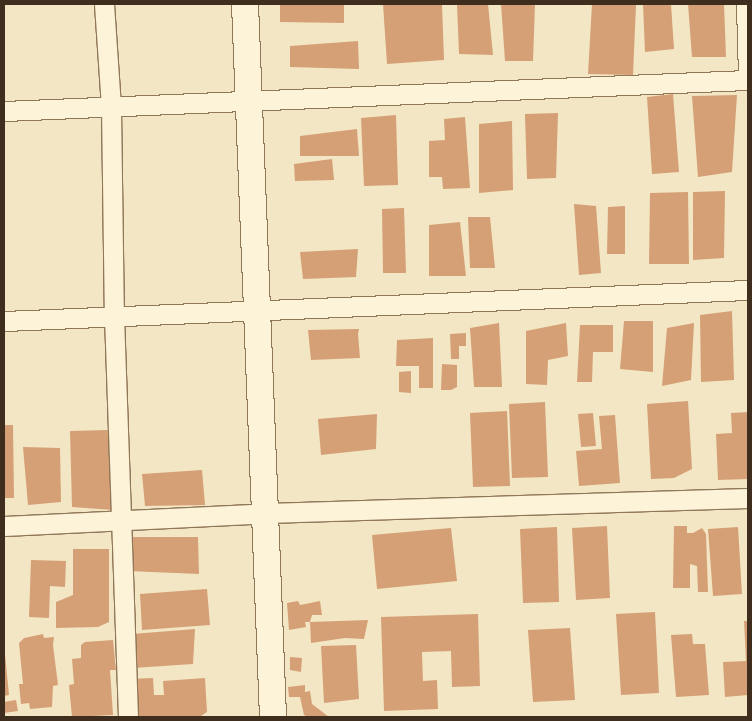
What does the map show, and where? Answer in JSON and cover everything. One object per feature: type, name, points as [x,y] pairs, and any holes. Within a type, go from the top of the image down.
[{"type":"street","points":[[104,4],[111,108],[114,316],[128,717]]},
{"type":"street","points":[[245,4],[273,717]]},
{"type":"street","points":[[4,111],[249,102],[748,78],[746,4]]},
{"type":"street","points":[[4,321],[748,290]]},
{"type":"street","points":[[4,526],[266,513],[748,498]]},
{"type":"building","points":[[280,4],[344,4],[344,23],[280,22]]},
{"type":"building","points":[[383,4],[442,4],[444,60],[387,64]]},
{"type":"building","points":[[457,4],[488,4],[493,55],[459,54]]},
{"type":"building","points":[[501,4],[535,4],[533,61],[505,61]]},
{"type":"building","points":[[592,4],[636,5],[633,75],[588,74]]},
{"type":"building","points":[[643,4],[671,4],[674,49],[645,52]]},
{"type":"building","points":[[688,4],[724,4],[726,57],[692,57]]},
{"type":"building","points":[[358,41],[359,69],[290,67],[290,46]]},
{"type":"building","points":[[673,94],[679,172],[652,174],[647,97]]},
{"type":"building","points":[[737,95],[732,172],[698,177],[692,96]]},
{"type":"building","points":[[558,113],[556,178],[527,179],[525,114]]},
{"type":"building","points":[[396,115],[398,185],[364,186],[361,118]]},
{"type":"building","points":[[465,117],[470,188],[443,189],[442,177],[429,177],[429,141],[445,140],[444,119]]},
{"type":"building","points":[[512,121],[513,190],[479,193],[479,124]]},
{"type":"building","points":[[357,129],[359,156],[300,156],[300,136]]},
{"type":"building","points":[[332,159],[334,180],[295,181],[294,164]]},
{"type":"building","points":[[725,191],[724,258],[693,260],[693,192]]},
{"type":"building","points":[[688,192],[689,264],[649,264],[650,193]]},
{"type":"building","points":[[574,204],[596,206],[601,273],[579,275]]},
{"type":"building","points":[[625,206],[625,254],[607,254],[608,207]]},
{"type":"building","points":[[404,208],[406,273],[383,273],[382,209]]},
{"type":"building","points":[[468,217],[490,217],[495,268],[470,268]]},
{"type":"building","points":[[460,222],[466,276],[429,276],[429,225]]},
{"type":"building","points":[[358,249],[356,277],[303,279],[300,252]]},
{"type":"building","points":[[732,311],[734,380],[701,382],[700,315]]},
{"type":"building","points":[[624,321],[653,321],[653,372],[620,369]]},
{"type":"building","points":[[499,323],[502,387],[474,387],[470,328]]},
{"type":"building","points":[[566,323],[568,356],[548,360],[547,385],[526,384],[526,331]]},
{"type":"building","points":[[694,323],[691,380],[662,386],[667,328]]},
{"type":"building","points":[[580,325],[613,325],[613,352],[593,352],[592,382],[577,382]]},
{"type":"building","points":[[359,329],[360,358],[311,360],[308,330]]},
{"type":"building","points":[[466,333],[466,346],[459,346],[459,359],[451,359],[450,334]]},
{"type":"building","points":[[433,338],[433,388],[419,388],[419,366],[396,366],[397,340]]},
{"type":"building","points":[[442,364],[457,365],[457,387],[451,390],[441,390]]},
{"type":"building","points":[[411,371],[411,393],[399,392],[399,372]]},
{"type":"building","points":[[688,401],[692,469],[674,478],[651,479],[647,404]]},
{"type":"building","points":[[545,402],[548,477],[512,478],[509,404]]},
{"type":"building","points":[[507,411],[510,486],[473,487],[470,413]]},
{"type":"building","points":[[748,412],[748,479],[718,480],[716,434],[732,433],[731,413]]},
{"type":"building","points":[[593,413],[596,446],[581,447],[578,414]]},
{"type":"building","points":[[377,414],[376,449],[321,455],[318,419]]},
{"type":"building","points":[[615,415],[620,483],[579,486],[576,451],[602,449],[599,416]]},
{"type":"building","points":[[4,425],[13,425],[14,498],[4,498]]},
{"type":"building","points":[[108,430],[113,510],[72,507],[70,431]]},
{"type":"building","points":[[23,447],[60,448],[61,502],[28,505]]},
{"type":"building","points":[[202,470],[205,505],[145,506],[142,474]]},
{"type":"building","points":[[607,526],[610,598],[576,600],[572,528]]},
{"type":"building","points":[[674,526],[687,526],[687,533],[693,533],[702,528],[706,534],[708,592],[698,592],[697,566],[690,564],[690,588],[673,588]]},
{"type":"building","points":[[557,527],[559,602],[523,603],[520,529]]},
{"type":"building","points":[[738,527],[742,594],[713,596],[708,529]]},
{"type":"building","points":[[451,528],[457,581],[377,589],[372,535]]},
{"type":"building","points":[[127,537],[198,537],[199,574],[128,571]]},
{"type":"building","points":[[73,549],[109,549],[109,622],[98,627],[56,628],[56,602],[73,595]]},
{"type":"building","points":[[31,560],[66,561],[65,587],[50,586],[49,618],[29,617]]},
{"type":"building","points":[[207,589],[210,625],[142,630],[140,594]]},
{"type":"building","points":[[298,601],[300,605],[320,601],[322,615],[312,615],[310,622],[305,622],[306,627],[289,630],[287,603]]},
{"type":"building","points":[[655,612],[659,693],[621,695],[616,614]]},
{"type":"building","points":[[478,614],[480,686],[452,687],[451,651],[422,652],[423,681],[437,680],[438,709],[384,711],[381,617]]},
{"type":"building","points":[[368,620],[364,639],[345,638],[311,643],[310,622]]},
{"type":"building","points":[[744,621],[748,621],[748,695],[725,697],[723,662],[746,661]]},
{"type":"building","points":[[570,628],[575,700],[533,702],[528,630]]},
{"type":"building","points":[[195,629],[193,664],[133,668],[132,634]]},
{"type":"building","points":[[43,634],[44,638],[54,637],[53,645],[58,685],[53,686],[52,707],[30,709],[29,703],[21,704],[19,684],[23,684],[19,643],[24,638]]},
{"type":"building","points":[[692,634],[693,644],[705,644],[709,695],[676,697],[671,635]]},
{"type":"building","points":[[113,640],[116,670],[110,670],[113,715],[72,717],[69,685],[74,684],[72,659],[81,658],[81,645],[85,642]]},
{"type":"building","points":[[4,644],[9,695],[4,696]]},
{"type":"building","points":[[356,645],[359,699],[324,703],[321,646]]},
{"type":"building","points":[[290,657],[302,658],[301,672],[290,670]]},
{"type":"building","points":[[153,678],[154,695],[164,695],[163,681],[205,678],[207,712],[201,716],[132,717],[130,679]]},
{"type":"building","points":[[305,685],[305,692],[310,691],[312,704],[329,717],[308,717],[304,715],[300,697],[289,697],[288,687]]},
{"type":"building","points":[[16,700],[18,711],[4,713],[4,702]]}]
